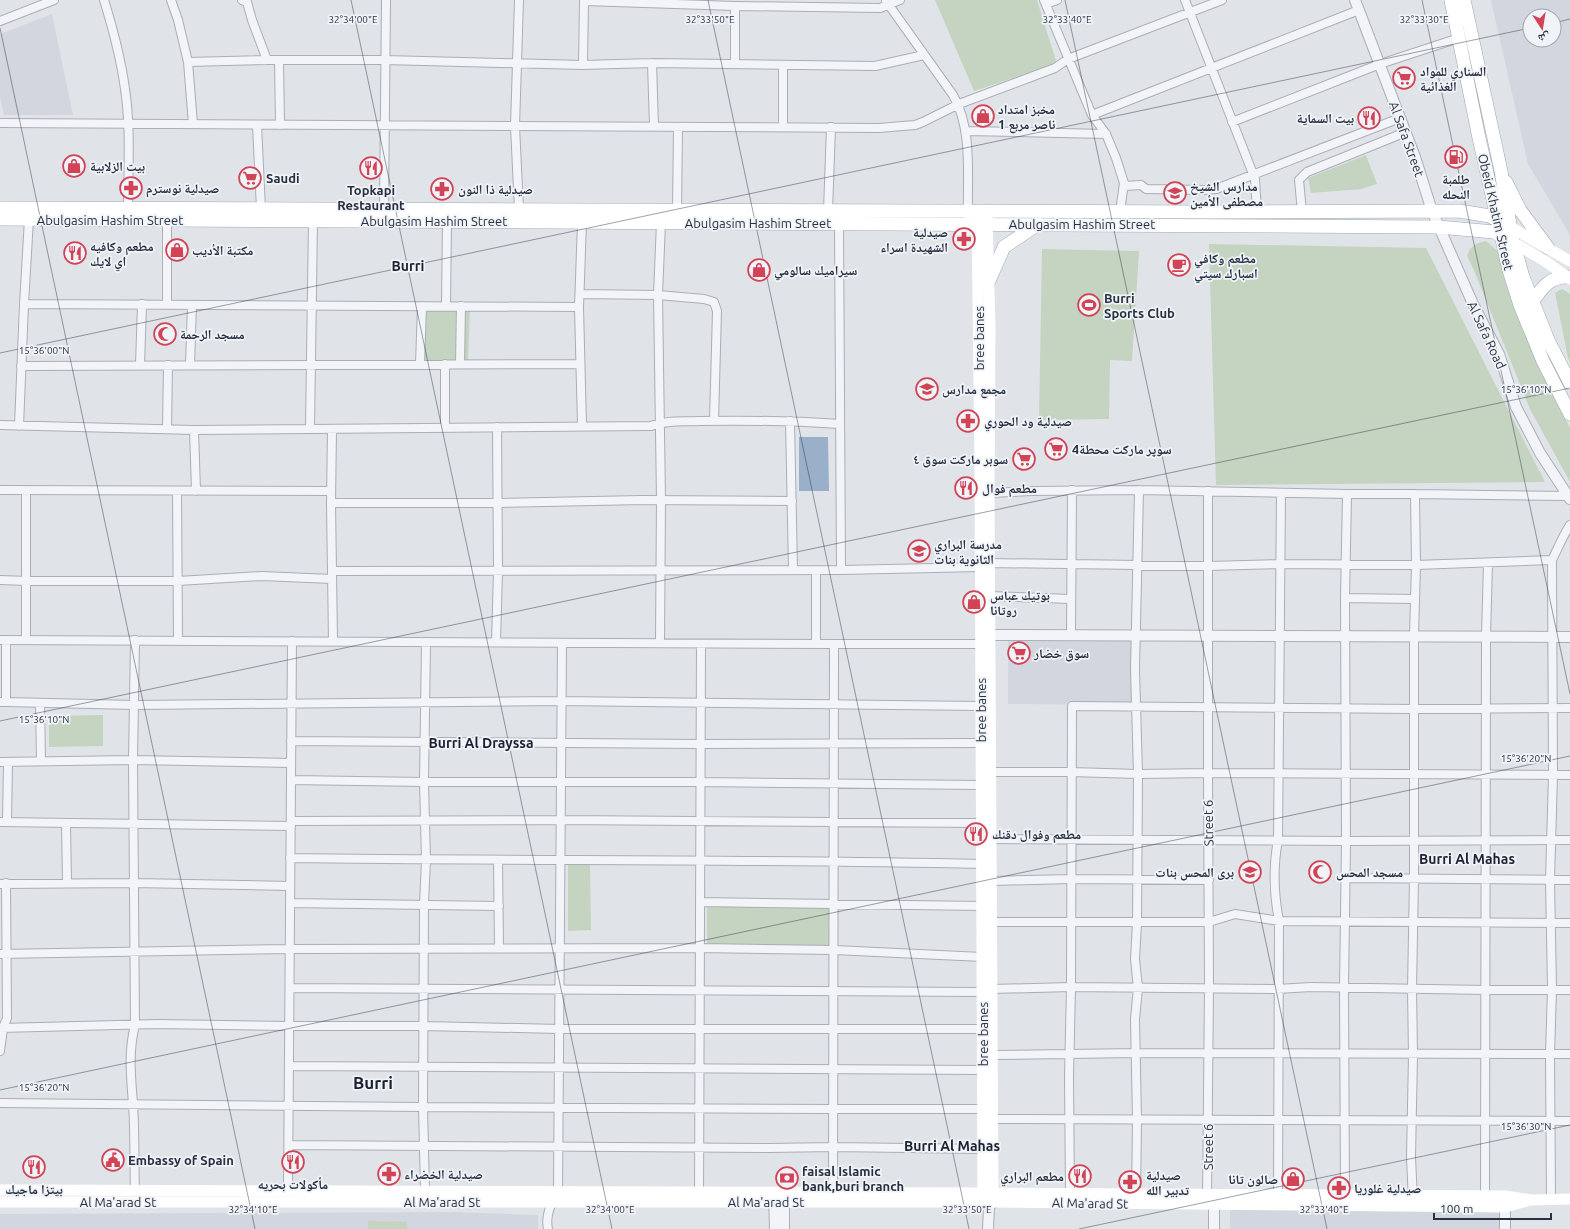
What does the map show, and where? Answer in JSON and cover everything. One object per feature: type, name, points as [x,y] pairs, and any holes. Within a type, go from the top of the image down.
[{"type":"main road","name":"Obeid Khatim Street","points":[[1451,0],[1498,221],[1513,242],[1532,302],[1548,340],[1570,383]]},
{"type":"main road","name":"Obeid Khatim Street","points":[[1464,0],[1501,171],[1509,270],[1543,362],[1570,414]]},
{"type":"main road","points":[[1501,171],[1520,210],[1548,248]]},
{"type":"main road","name":"Abulgasim Hashim Street","points":[[0,208],[828,211],[977,217],[1039,224],[1439,227],[1494,232],[1506,231]]},
{"type":"main road","name":"Abulgasim Hashim Street","points":[[0,219],[839,223],[1120,212],[1459,211],[1490,216],[1498,221]]},
{"type":"main road","name":"bree banes","points":[[977,217],[989,281],[989,493],[985,565],[990,596],[985,640],[981,706],[982,957],[987,990],[992,1055],[993,1119],[988,1199]]},
{"type":"main road","name":"bree banes","points":[[977,217],[985,565],[985,640],[991,772],[992,922],[987,990],[982,1029],[983,1149],[988,1199]]},
{"type":"main road","points":[[989,281],[1004,247],[1039,224]]},
{"type":"main road","points":[[1506,231],[1548,248],[1570,261]]},
{"type":"main road","points":[[1513,242],[1545,261],[1568,278]]},
{"type":"main road","points":[[1532,302],[1544,286],[1552,280],[1560,277],[1568,278]]},
{"type":"main road","name":"Al Ma'arad St","points":[[0,1190],[288,1191],[421,1195],[552,1202],[699,1197],[988,1199],[1136,1198],[1413,1201],[1570,1199]]},
{"type":"main road","points":[[261,1191],[261,1202]]},
{"type":"main road","name":"Al Ma'arad St","points":[[0,1202],[261,1202],[558,1191],[699,1197]]},
{"type":"main road","name":"Al Ma'arad St","points":[[988,1199],[1070,1193],[1136,1198]]},
{"type":"main road","name":"Al Ma'arad St","points":[[1211,1199],[1278,1194],[1345,1195],[1413,1201]]},
{"type":"street","points":[[0,21],[54,0]]},
{"type":"street","points":[[104,0],[120,59],[125,90],[128,124],[128,209]]},
{"type":"street","points":[[171,0],[178,20],[188,62],[193,124]]},
{"type":"street","points":[[384,209],[386,0]]},
{"type":"street","points":[[519,0],[516,126],[519,210]]},
{"type":"street","points":[[583,65],[584,0],[731,4],[814,3],[880,8],[887,2],[900,0]]},
{"type":"street","points":[[1057,0],[1045,2],[1092,115],[1106,134],[1124,179],[1120,212]]},
{"type":"street","points":[[1184,0],[1256,183],[1257,212]]},
{"type":"street","points":[[0,132],[0,123],[879,128],[915,125],[932,119],[959,104],[1055,68],[1068,59],[1222,0]]},
{"type":"street","name":"Al Safa Street","points":[[1355,0],[1406,132],[1432,211]]},
{"type":"street","points":[[247,1],[252,20],[267,60]]},
{"type":"street","points":[[887,2],[959,104],[966,131],[969,189],[977,217]]},
{"type":"street","points":[[731,4],[735,64]]},
{"type":"street","points":[[1092,115],[1359,10]]},
{"type":"street","points":[[1232,122],[1380,64],[1459,38]]},
{"type":"street","points":[[188,62],[385,60],[583,65],[652,63],[875,66],[924,55]]},
{"type":"street","points":[[280,60],[280,125]]},
{"type":"street","points":[[652,63],[654,126]]},
{"type":"street","points":[[783,65],[783,127]]},
{"type":"street","points":[[1124,186],[1141,185],[1146,189],[1216,189],[1400,118]]},
{"type":"street","points":[[256,125],[261,209]]},
{"type":"street","points":[[677,210],[678,127]]},
{"type":"street","points":[[828,211],[831,127]]},
{"type":"street","points":[[966,131],[1106,134]]},
{"type":"street","points":[[1302,212],[1300,180],[1307,172],[1406,132]]},
{"type":"street","name":"Al Safa Road","points":[[1432,211],[1473,304],[1498,354],[1516,407],[1540,453],[1569,497]]},
{"type":"street","points":[[19,426],[29,219]]},
{"type":"street","points":[[167,220],[167,304]]},
{"type":"street","points":[[310,428],[313,221]]},
{"type":"street","points":[[446,306],[447,221]]},
{"type":"street","points":[[582,222],[579,307],[582,426]]},
{"type":"street","points":[[660,644],[661,500],[658,295],[661,222]]},
{"type":"street","points":[[839,223],[841,570]]},
{"type":"street","points":[[580,294],[658,295],[704,299],[714,302],[717,312],[714,421]]},
{"type":"street","points":[[24,304],[579,307]]},
{"type":"street","points":[[140,365],[142,304]]},
{"type":"street","points":[[190,365],[192,305]]},
{"type":"street","points":[[420,364],[422,306]]},
{"type":"street","points":[[460,364],[461,306]]},
{"type":"street","points":[[445,364],[445,427]]},
{"type":"street","points":[[21,366],[580,364]]},
{"type":"street","points":[[167,429],[168,365]]},
{"type":"street","points":[[0,425],[194,430],[651,426],[660,422],[714,421],[790,421],[840,424]]},
{"type":"street","points":[[790,421],[793,570]]},
{"type":"street","points":[[496,427],[498,571],[496,642]]},
{"type":"street","points":[[332,428],[331,503],[333,642]]},
{"type":"street","points":[[194,430],[196,491]]},
{"type":"street","points":[[0,490],[331,491]]},
{"type":"street","points":[[989,493],[1072,490],[1139,490],[1569,497]]},
{"type":"street","points":[[1071,636],[1072,490]]},
{"type":"street","points":[[1136,1198],[1137,1119],[1135,1019],[1138,988],[1135,959],[1137,923],[1136,879],[1138,774],[1136,636],[1139,490]]},
{"type":"street","points":[[26,491],[26,640]]},
{"type":"street","points":[[177,491],[178,641]]},
{"type":"street","name":"Street 6","points":[[1208,491],[1208,1119],[1211,1199]]},
{"type":"street","points":[[1278,1194],[1277,989],[1279,921],[1276,904],[1275,857],[1278,840],[1281,493]]},
{"type":"street","points":[[1345,1195],[1344,922],[1346,878],[1345,598],[1347,494]]},
{"type":"street","points":[[1413,1201],[1411,1120],[1413,1055],[1414,636],[1416,565],[1414,494]]},
{"type":"street","points":[[331,503],[497,503],[661,500],[792,501]]},
{"type":"street","points":[[1551,1199],[1550,1055],[1552,989],[1550,880],[1552,775],[1552,560],[1564,534],[1570,525]]},
{"type":"street","points":[[0,580],[27,582],[178,581],[262,576],[498,571],[841,570],[985,565],[1416,565],[1552,560]]},
{"type":"street","points":[[1485,1201],[1486,637],[1488,563]]},
{"type":"street","points":[[816,570],[816,644]]},
{"type":"street","points":[[990,596],[1071,599]]},
{"type":"street","points":[[1345,598],[1415,599]]},
{"type":"street","points":[[981,706],[561,701],[426,701],[135,705],[3,702],[3,640],[834,644],[1071,636],[1570,637]]},
{"type":"street","points":[[135,640],[133,760],[135,1025],[130,1050],[135,1190]]},
{"type":"street","points":[[288,1191],[292,641]]},
{"type":"street","points":[[421,1195],[425,1146],[423,1067],[424,904],[426,860],[424,782],[426,642]]},
{"type":"street","points":[[548,1229],[547,1217],[552,1202],[558,1191],[562,643]]},
{"type":"street","points":[[699,1197],[701,644]]},
{"type":"street","points":[[833,1197],[834,644]]},
{"type":"street","points":[[40,703],[40,761]]},
{"type":"street","points":[[1070,1193],[1072,706],[1414,709],[1570,708]]},
{"type":"street","points":[[291,741],[701,744],[981,743]]},
{"type":"street","points":[[291,763],[133,760],[4,762],[4,822],[291,824],[426,820],[560,820],[982,823]]},
{"type":"street","points":[[991,772],[1138,774],[1278,773],[1570,775]]},
{"type":"street","points":[[291,780],[981,785]]},
{"type":"street","points":[[66,822],[66,883]]},
{"type":"street","points":[[991,839],[1209,839],[1346,842],[1570,840]]},
{"type":"street","points":[[290,858],[426,860],[834,860],[982,864]]},
{"type":"street","points":[[498,860],[499,948]]},
{"type":"street","points":[[1346,878],[1570,880]]},
{"type":"street","points":[[991,881],[1071,879],[1209,880]]},
{"type":"street","points":[[0,1051],[2,1028],[7,1018],[3,954],[3,884],[134,883],[290,886]]},
{"type":"street","points":[[700,902],[982,906]]},
{"type":"street","points":[[290,904],[424,904],[499,906]]},
{"type":"street","points":[[992,922],[1209,922],[1235,914],[1279,921],[1570,923]]},
{"type":"street","points":[[3,954],[290,949],[424,950],[499,948],[559,950],[700,948],[834,950],[982,957]]},
{"type":"street","points":[[290,988],[834,991],[987,990],[1071,987],[1277,989],[1311,987],[1570,990]]},
{"type":"street","points":[[2,1028],[157,1024],[699,1030],[834,1028],[982,1029]]},
{"type":"street","points":[[992,1055],[1136,1053],[1278,1053],[1345,1055],[1570,1054]]},
{"type":"street","points":[[289,1066],[983,1070]]},
{"type":"street","points":[[0,1103],[423,1107],[834,1109],[983,1108]]},
{"type":"street","points":[[993,1119],[1570,1121]]},
{"type":"street","points":[[289,1145],[768,1148],[834,1146],[983,1149]]},
{"type":"street","points":[[775,1229],[779,1197]]},
{"type":"street","points":[[779,1197],[784,1229]]},
{"type":"street","name":"bree banes","points":[[988,1199],[988,1229]]},
{"type":"street","points":[[1211,1199],[1214,1229]]},
{"type":"street","points":[[1505,1201],[1505,1229]]},
{"type":"shaded area","points":[[1491,0],[1570,0],[1570,235],[1528,164]]},
{"type":"shaded area","points":[[52,14],[73,115],[4,115],[0,97],[0,34]]},
{"type":"shaded area","points":[[1132,640],[1132,705],[1008,704],[1008,641]]},
{"type":"shaded area","points":[[1230,1209],[1500,1210],[1500,1229],[1230,1229]]},
{"type":"shaded area","points":[[452,1212],[538,1215],[538,1229],[0,1229],[0,1214]]},
{"type":"green space","points":[[935,0],[1037,0],[1057,64],[974,91]]},
{"type":"green space","points":[[1366,155],[1377,184],[1362,189],[1311,193],[1308,178]]},
{"type":"green space","points":[[1486,241],[1502,255],[1525,333],[1534,356],[1570,428],[1570,482],[1530,409],[1467,256],[1474,246]]},
{"type":"green space","points":[[1209,244],[1426,248],[1545,482],[1216,485]]},
{"type":"green space","name":"Burri Sports Club","points":[[1042,249],[1139,251],[1132,361],[1110,360],[1109,419],[1039,420]]},
{"type":"green space","points":[[1562,289],[1570,294],[1570,362],[1555,293]]},
{"type":"green space","points":[[423,305],[470,307],[468,361],[423,360]]},
{"type":"green space","points":[[103,715],[103,746],[49,747],[49,716]]},
{"type":"green space","points":[[568,864],[590,864],[591,930],[568,931]]},
{"type":"green space","points":[[707,905],[831,906],[830,946],[707,945]]},
{"type":"green space","points":[[368,1221],[407,1222],[407,1229],[368,1229]]},
{"type":"water","points":[[799,437],[828,437],[829,491],[799,491]]},
{"type":"place","name":"السناري للمواد الغذائية","points":[[1404,78]]},
{"type":"place","name":"مخبز امتداد ناصر مربع 1","points":[[983,116]]},
{"type":"place","name":"بيت السماية","points":[[1369,118]]},
{"type":"place","name":"طلمبة النحله","points":[[1456,157]]},
{"type":"place","name":"بيت الزلابية","points":[[74,166]]},
{"type":"place","name":"Topkapi Restaurant","points":[[371,168]]},
{"type":"place","name":"Saudi","points":[[250,178]]},
{"type":"place","name":"صيدلية نوسترم","points":[[131,188]]},
{"type":"place","name":"صيدلية ذا النون","points":[[442,189]]},
{"type":"place","name":"مدارس الشيخ مصطفى الأمين","points":[[1175,193]]},
{"type":"place","name":"صيدلية الشهيدة اسراء","points":[[964,239]]},
{"type":"place","name":"مكتبة الأديب","points":[[177,250]]},
{"type":"place","name":"مطعم وكافيه اي لايك","points":[[75,253]]},
{"type":"place","name":"مطعم وكافي اسبارك سيتي","points":[[1179,265]]},
{"type":"place","name":"سيراميك سالومي","points":[[759,270]]},
{"type":"place","name":"Burri Sports Club","points":[[1089,305]]},
{"type":"place","name":"مسجد الرحمة","points":[[165,334]]},
{"type":"place","name":"مجمع مدارس","points":[[927,389]]},
{"type":"place","name":"صيدلية ود الحوري","points":[[968,421]]},
{"type":"place","name":"سوپر مارکت محطة4","points":[[1056,449]]},
{"type":"place","name":"سوبر ماركت سوق ٤","points":[[1024,459]]},
{"type":"place","name":"مطعم فوال","points":[[966,488]]},
{"type":"place","name":"مدرسة البراري الثانوية بنات","points":[[919,551]]},
{"type":"place","name":"بوتيك عباس روتانا","points":[[974,602]]},
{"type":"place","name":"سوق خضار","points":[[1019,653]]},
{"type":"place","name":"مطعم وفوال دقنك","points":[[976,834]]},
{"type":"place","name":"برى المحس بنات","points":[[1250,872]]},
{"type":"place","name":"مسجد المحس","points":[[1320,872]]},
{"type":"place","name":"Embassy of Spain","points":[[113,1160]]},
{"type":"place","name":"مأكولات بحريه","points":[[293,1162]]},
{"type":"place","name":"بيتزا ماجيك","points":[[34,1167]]},
{"type":"place","name":"صيدلية الخضراء","points":[[389,1174]]},
{"type":"place","name":"مطعم البراري","points":[[1080,1176]]},
{"type":"place","name":"faisal Islamic bank,buri branch","points":[[787,1178]]},
{"type":"place","name":"صالون تانا","points":[[1293,1179]]},
{"type":"place","name":"صيدلية تدبير الله","points":[[1130,1182]]},
{"type":"place","name":"صيدلية غلوريا","points":[[1339,1188]]},
{"type":"district","name":"Burri","points":[[408,266]]},
{"type":"district","name":"Burri Al Drayssa","points":[[481,743]]},
{"type":"district","name":"Burri Al Mahas","points":[[1467,859]]},
{"type":"district","name":"Burri","points":[[373,1082]]},
{"type":"district","name":"Burri Al Mahas","points":[[952,1146]]}]
